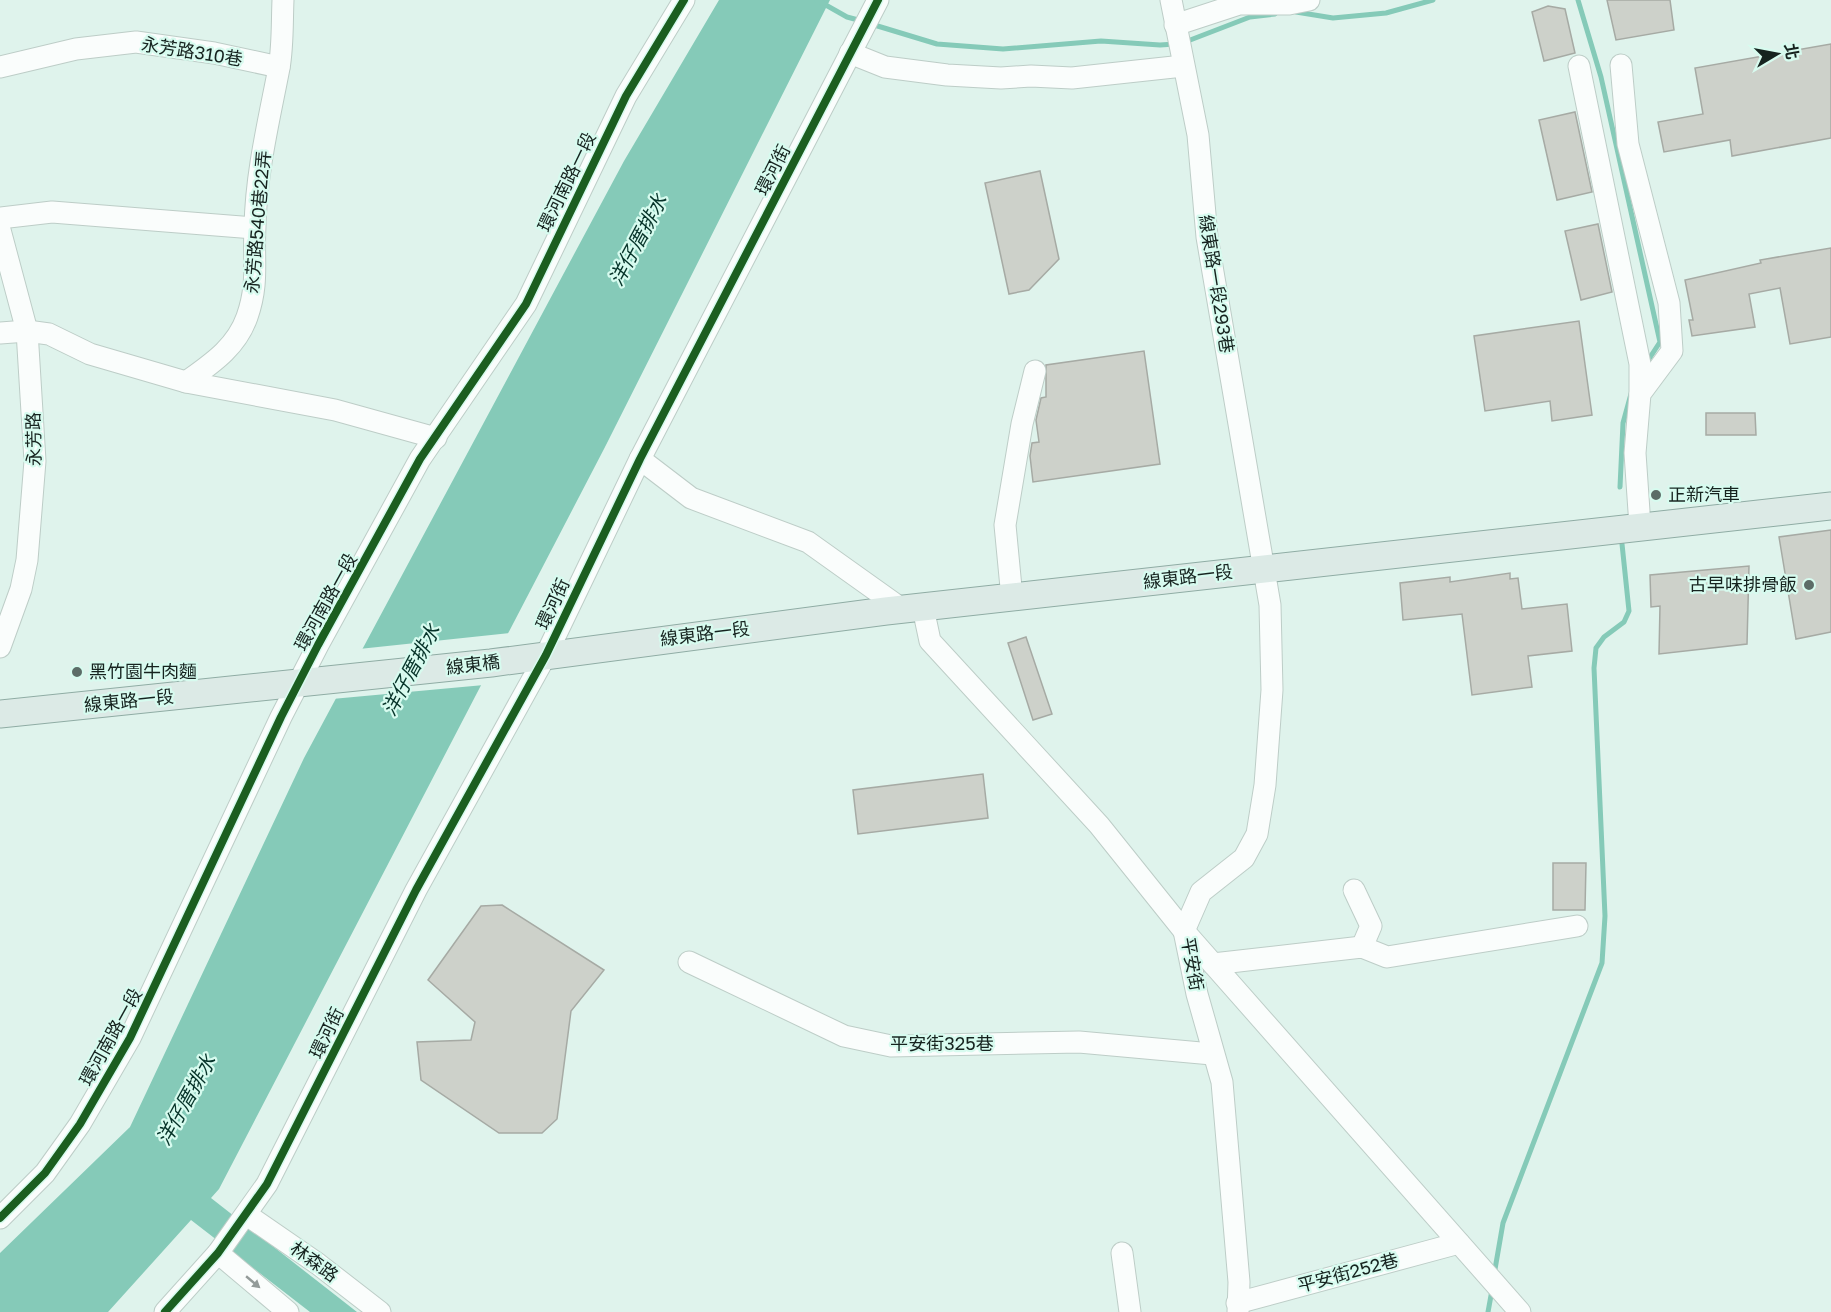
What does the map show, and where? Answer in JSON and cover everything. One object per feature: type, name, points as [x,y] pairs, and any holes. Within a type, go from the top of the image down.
[{"type":"main road","name":"線東路一段","points":[[546,655],[1264,568],[1831,506]]},
{"type":"main road","name":"線東橋","points":[[329,681],[546,655]]},
{"type":"main road","name":"線東路一段","points":[[0,714],[329,681]]},
{"type":"street","name":"永芳路540巷22弄","points":[[186,382],[236,341],[247,316],[255,281],[254,228],[268,110],[279,67],[283,0]]},
{"type":"street","name":"環河南路一段","points":[[0,1218],[51,1165],[80,1124],[130,1038],[298,684],[420,459],[526,304],[626,96],[684,0]]},
{"type":"street","name":"環河街","points":[[165,1312],[218,1252],[247,1215],[267,1184],[416,890],[546,655],[640,459],[878,0]]},
{"type":"street","name":"線東路一段293巷","points":[[1171,0],[1198,135],[1207,237],[1264,568]]},
{"type":"street","points":[[1176,32],[1239,4],[1288,4],[1309,0]]},
{"type":"street","name":"永芳路310巷","points":[[0,67],[76,49],[136,42],[214,53],[279,67]]},
{"type":"street","points":[[850,53],[885,67],[947,75],[1000,78],[1031,76],[1072,78],[1183,66]]},
{"type":"street","points":[[1621,65],[1628,144],[1669,303],[1670,315],[1672,351],[1640,394]]},
{"type":"street","points":[[1579,66],[1640,364],[1635,453],[1640,526]]},
{"type":"street","points":[[0,218],[52,212],[254,228]]},
{"type":"street","name":"永芳路","points":[[0,230],[27,331],[33,399],[34,502],[21,589],[0,647]]},
{"type":"street","points":[[0,333],[27,331],[49,334],[90,354],[186,382],[335,410],[436,438]]},
{"type":"street","points":[[1012,598],[1005,525],[1022,424],[1035,370]]},
{"type":"street","points":[[640,459],[691,498],[808,542],[912,609],[930,641],[978,696],[1099,825],[1184,931],[1520,1312]]},
{"type":"street","name":"平安街","points":[[1238,1308],[1239,1282],[1222,1082],[1212,1054],[1184,931],[1201,892],[1244,858],[1257,834],[1265,785],[1272,690],[1270,605],[1264,568]]},
{"type":"street","points":[[1354,890],[1371,926],[1362,947]]},
{"type":"street","points":[[1213,963],[1362,947],[1387,957],[1577,926]]},
{"type":"street","name":"平安街325巷","points":[[689,962],[844,1036],[891,1046],[1078,1042],[1212,1054]]},
{"type":"street","name":"林森路","points":[[247,1215],[318,1263],[380,1312]]},
{"type":"street","name":"平安街252巷","points":[[1238,1308],[1459,1243]]},
{"type":"street","points":[[218,1252],[288,1312]]},
{"type":"street","points":[[1122,1253],[1130,1312]]},
{"type":"water","name":"洋仔厝排水","points":[[719,0],[830,0],[605,447],[219,1189],[211,1198],[357,1312],[310,1312],[191,1220],[108,1312],[0,1312],[0,1253],[130,1127],[304,758],[624,161]]},
{"type":"pier","points":[[511,633],[484,685],[332,699],[359,649]]},
{"type":"building","points":[[1607,0],[1670,0],[1674,30],[1616,40]]},
{"type":"building","points":[[1548,6],[1565,9],[1575,53],[1544,61],[1532,12]]},
{"type":"building","points":[[1831,44],[1831,138],[1732,156],[1730,140],[1664,152],[1658,122],[1703,114],[1695,68]]},
{"type":"building","points":[[1575,112],[1592,192],[1557,200],[1539,120]]},
{"type":"building","points":[[1040,171],[1059,259],[1029,290],[1009,294],[985,183]]},
{"type":"building","points":[[1598,224],[1612,292],[1581,300],[1565,231]]},
{"type":"building","points":[[1831,248],[1831,337],[1790,344],[1780,288],[1749,294],[1755,327],[1692,336],[1689,320],[1693,320],[1685,280],[1761,263],[1760,260]]},
{"type":"building","points":[[1579,321],[1592,415],[1552,421],[1550,401],[1485,411],[1474,336]]},
{"type":"building","points":[[1144,351],[1160,464],[1033,482],[1030,456],[1032,443],[1039,442],[1036,420],[1041,398],[1046,397],[1046,365]]},
{"type":"building","points":[[1706,413],[1755,413],[1756,435],[1706,435]]},
{"type":"building","points":[[1831,530],[1831,632],[1796,639],[1779,537]]},
{"type":"building","points":[[1749,566],[1747,644],[1659,654],[1660,606],[1651,607],[1650,575]]},
{"type":"building","points":[[1510,573],[1510,579],[1518,578],[1522,609],[1567,604],[1572,651],[1528,656],[1532,687],[1472,695],[1462,614],[1403,620],[1400,583],[1450,577],[1450,582]]},
{"type":"building","points":[[1026,637],[1052,714],[1033,720],[1008,643]]},
{"type":"building","points":[[983,774],[988,818],[858,834],[853,790]]},
{"type":"building","points":[[1553,863],[1586,863],[1585,910],[1553,910]]},
{"type":"building","points":[[502,905],[604,970],[571,1011],[557,1119],[542,1133],[499,1133],[421,1080],[417,1042],[471,1040],[475,1022],[428,980],[481,906]]},
{"type":"waterway","points":[[817,0],[847,17],[862,21]]},
{"type":"waterway","points":[[1296,12],[1333,18],[1386,13],[1433,0]]},
{"type":"waterway","points":[[1578,0],[1601,77],[1660,342],[1647,362]]},
{"type":"waterway","points":[[1185,42],[1250,17],[1275,14]]},
{"type":"waterway","points":[[871,24],[937,44],[1003,49],[1101,41],[1175,44]]},
{"type":"waterway","points":[[1620,487],[1623,423],[1631,394]]},
{"type":"waterway","points":[[1494,1275],[1503,1223],[1602,963],[1605,916],[1594,668],[1596,648],[1604,637],[1624,622],[1629,611],[1622,544]]},
{"type":"waterway","points":[[1488,1312],[1492,1290]]},
{"type":"cycle path","points":[[0,1218],[45,1173],[80,1124],[130,1038],[281,717],[318,645],[420,459],[526,304],[626,96],[684,0]]},
{"type":"cycle path","points":[[165,1312],[218,1253],[267,1184],[416,890],[546,655],[640,459],[878,0]]},
{"type":"place","name":"正新汽車","points":[[1656,495]]},
{"type":"place","name":"古早味排骨飯","points":[[1809,585]]},
{"type":"place","name":"黑竹園牛肉麵","points":[[77,672]]}]
